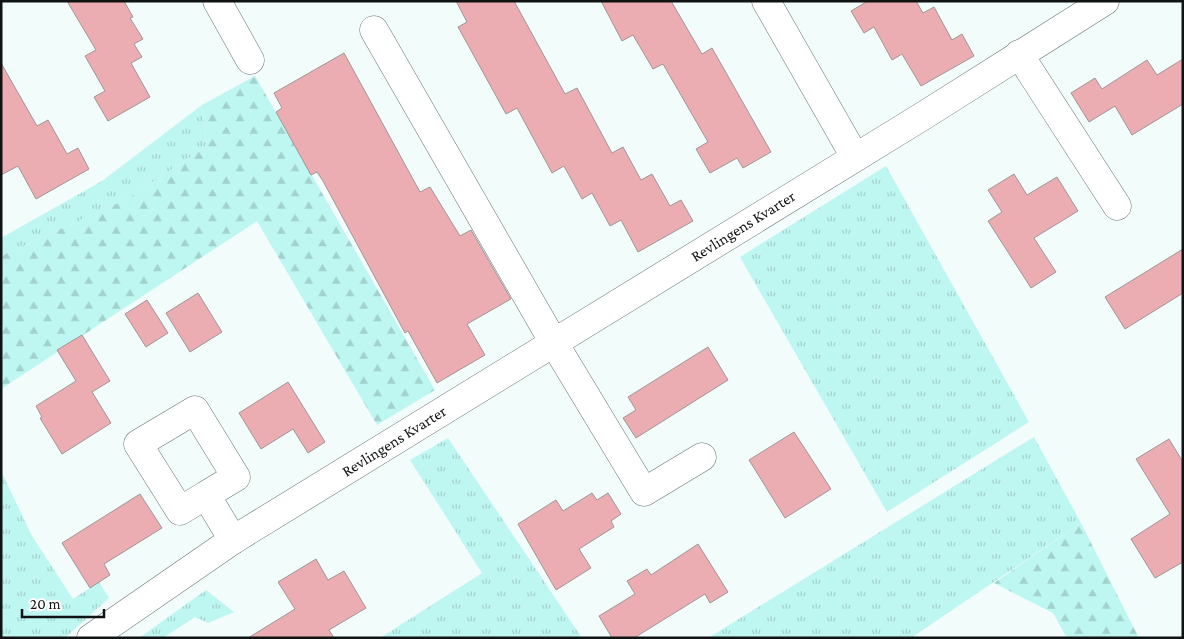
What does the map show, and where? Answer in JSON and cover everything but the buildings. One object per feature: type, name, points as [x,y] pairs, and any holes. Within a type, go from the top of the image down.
[{"type":"street","points":[[217,1],[250,60]]},
{"type":"street","points":[[766,1],[855,158]]},
{"type":"street","name":"Revlingens Kvarter","points":[[91,638],[234,540],[855,158],[1105,1]]},
{"type":"street","points":[[374,30],[554,343],[644,492],[702,457]]},
{"type":"street","points":[[1019,54],[1117,206]]},
{"type":"street","points":[[206,495],[234,540]]},
{"type":"green space","points":[[255,76],[435,390],[377,425],[257,221],[1,389],[1,256],[127,199],[207,146],[202,105]]},
{"type":"green space","points":[[202,105],[207,146],[127,199],[1,256],[1,238],[102,181]]},
{"type":"green space","points":[[886,166],[1029,422],[887,512],[740,257]]},
{"type":"green space","points":[[1034,437],[1081,523],[911,638],[708,638]]},
{"type":"green space","points":[[448,438],[582,638],[380,638],[482,573],[410,460]]},
{"type":"green space","points":[[1,471],[32,536],[73,599],[99,582],[109,598],[65,638],[1,638]]},
{"type":"green space","points":[[1081,523],[1139,638],[1067,638],[1053,613],[994,583]]},
{"type":"green space","points":[[206,590],[234,612],[208,623],[195,617],[163,638],[139,638]]}]
